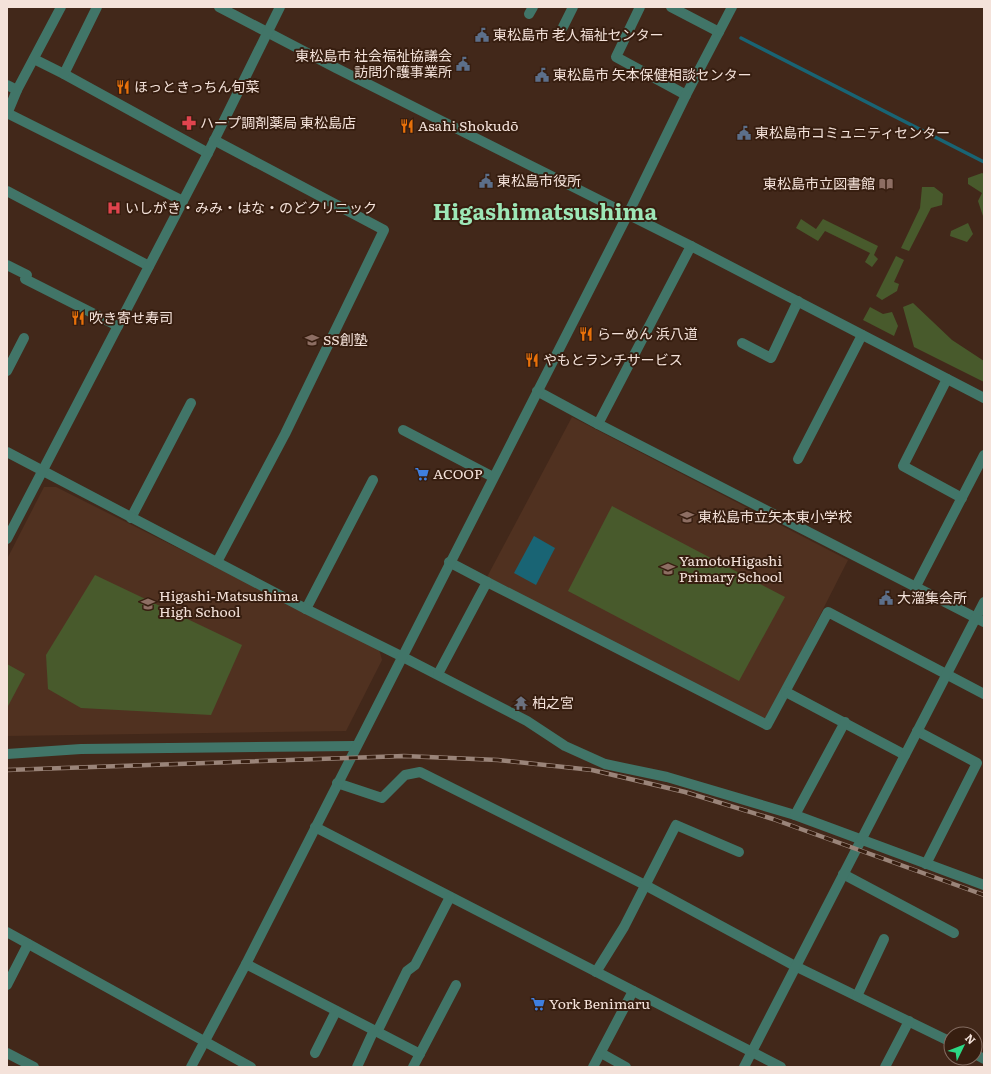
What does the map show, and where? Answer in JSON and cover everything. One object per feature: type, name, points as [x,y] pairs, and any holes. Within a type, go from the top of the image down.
[{"type":"street","points":[[61,7],[17,90],[7,114],[183,201]]},
{"type":"street","points":[[64,74],[97,7]]},
{"type":"street","points":[[219,7],[267,33],[691,246],[984,398]]},
{"type":"street","points":[[7,539],[208,153],[280,7]]},
{"type":"street","points":[[563,27],[573,7]]},
{"type":"street","points":[[640,7],[616,57],[686,95]]},
{"type":"street","points":[[671,7],[719,32]]},
{"type":"street","points":[[191,1067],[246,964],[355,746],[628,214],[686,95],[732,7]]},
{"type":"street","points":[[34,59],[208,153]]},
{"type":"street","points":[[7,85],[17,90]]},
{"type":"street","points":[[214,140],[384,230],[285,434],[217,562]]},
{"type":"street","points":[[7,191],[149,266]]},
{"type":"street","points":[[598,424],[691,246]]},
{"type":"street","points":[[7,265],[27,275],[25,279],[118,326]]},
{"type":"street","points":[[742,343],[771,358],[798,301]]},
{"type":"street","points":[[798,459],[862,335]]},
{"type":"street","points":[[7,371],[24,338]]},
{"type":"street","points":[[947,379],[902,466],[962,498]]},
{"type":"street","points":[[537,391],[915,588],[980,620]]},
{"type":"street","points":[[131,518],[191,403]]},
{"type":"street","points":[[403,430],[493,477]]},
{"type":"street","points":[[7,452],[306,609],[438,674],[527,721],[565,746],[606,764],[667,777],[795,815],[983,884]]},
{"type":"street","points":[[915,588],[984,455]]},
{"type":"street","points":[[306,609],[373,480]]},
{"type":"street","points":[[450,562],[767,725],[828,612],[984,694]]},
{"type":"street","points":[[438,674],[487,582]]},
{"type":"street","points":[[744,1067],[946,674],[980,620],[984,602]]},
{"type":"street","points":[[786,692],[905,755]]},
{"type":"street","points":[[795,815],[845,722]]},
{"type":"street","points":[[917,731],[977,764],[926,864]]},
{"type":"street","points":[[7,754],[81,749],[355,746]]},
{"type":"street","points":[[337,783],[382,798],[405,775],[420,772],[645,885],[795,966],[943,1038]]},
{"type":"street","points":[[596,972],[624,927],[676,825],[739,852]]},
{"type":"street","points":[[315,827],[781,1067]]},
{"type":"street","points":[[843,874],[954,933]]},
{"type":"street","points":[[357,1067],[407,971],[415,965],[450,897]]},
{"type":"street","points":[[7,932],[251,1067]]},
{"type":"street","points":[[857,996],[884,939]]},
{"type":"street","points":[[7,985],[28,944]]},
{"type":"street","points":[[246,964],[420,1054]]},
{"type":"street","points":[[413,1067],[456,986]]},
{"type":"street","points":[[594,1067],[634,991]]},
{"type":"street","points":[[315,1053],[336,1011]]},
{"type":"street","points":[[885,1067],[909,1021]]},
{"type":"street","points":[[7,1053],[34,1067]]},
{"type":"street","points":[[601,1053],[626,1067]]},
{"type":"shaded area","name":"YamotoHigashi Primary School","points":[[572,417],[848,560],[766,721],[487,577]]},
{"type":"shaded area","name":"Higashi-Matsushima High School","points":[[44,487],[56,487],[379,649],[382,660],[346,731],[7,736],[7,559]]},
{"type":"green space","points":[[982,173],[984,174],[984,219],[978,201],[982,193],[968,184],[968,178]]},
{"type":"green space","points":[[922,187],[934,187],[943,194],[942,205],[931,208],[909,251],[901,248],[920,208]]},
{"type":"green space","points":[[801,219],[816,229],[823,219],[878,246],[874,255],[878,259],[872,267],[865,262],[870,253],[825,231],[818,241],[796,228]]},
{"type":"green space","points":[[968,223],[973,234],[967,242],[950,236],[951,231]]},
{"type":"green space","points":[[896,256],[904,260],[894,282],[899,284],[897,291],[882,300],[876,296]]},
{"type":"green space","points":[[913,303],[952,340],[984,361],[984,382],[914,347],[903,307]]},
{"type":"green space","points":[[870,307],[883,314],[892,312],[898,326],[894,336],[863,320]]},
{"type":"green space","points":[[612,506],[785,597],[739,681],[568,591]]},
{"type":"green space","points":[[95,575],[242,645],[211,715],[81,708],[48,689],[46,655]]},
{"type":"green space","points":[[7,664],[25,674],[7,708]]},
{"type":"water","points":[[534,536],[555,548],[536,585],[514,573]]},
{"type":"waterway","points":[[741,38],[984,162]]},
{"type":"railway","points":[[7,770],[404,756],[498,760],[592,770],[685,792],[773,819],[984,895]]},
{"type":"place","name":"東松島市 老人福祉センター","points":[[482,35]]},
{"type":"place","name":"東松島市 社会福祉協議会 訪問介護事業所","points":[[463,64]]},
{"type":"place","name":"東松島市 矢本保健相談センター","points":[[542,75]]},
{"type":"place","name":"ほっときっちん旬菜","points":[[123,87]]},
{"type":"place","name":"ハープ調剤薬局 東松島店","points":[[189,123]]},
{"type":"place","name":"Asahi Shokudō","points":[[407,126]]},
{"type":"place","name":"東松島市コミュニティセンター","points":[[744,133]]},
{"type":"place","name":"東松島市役所","points":[[486,181]]},
{"type":"place","name":"東松島市立図書館","points":[[886,184]]},
{"type":"place","name":"いしがき・みみ・はな・のどクリニック","points":[[114,208]]},
{"type":"place","name":"吹き寄せ寿司","points":[[78,318]]},
{"type":"place","name":"らーめん 浜八道","points":[[586,334]]},
{"type":"place","name":"SS創塾","points":[[312,340]]},
{"type":"place","name":"やもとランチサービス","points":[[532,360]]},
{"type":"place","name":"ACOOP","points":[[422,474]]},
{"type":"place","name":"東松島市立矢本東小学校","points":[[687,517]]},
{"type":"place","name":"YamotoHigashi Primary School","points":[[668,569]]},
{"type":"place","name":"大溜集会所","points":[[886,598]]},
{"type":"place","name":"Higashi-Matsushima High School","points":[[148,604]]},
{"type":"place","name":"柏之宮","points":[[521,703]]},
{"type":"place","name":"York Benimaru","points":[[538,1004]]},
{"type":"district","name":"Higashimatsushima","points":[[545,212]]}]
